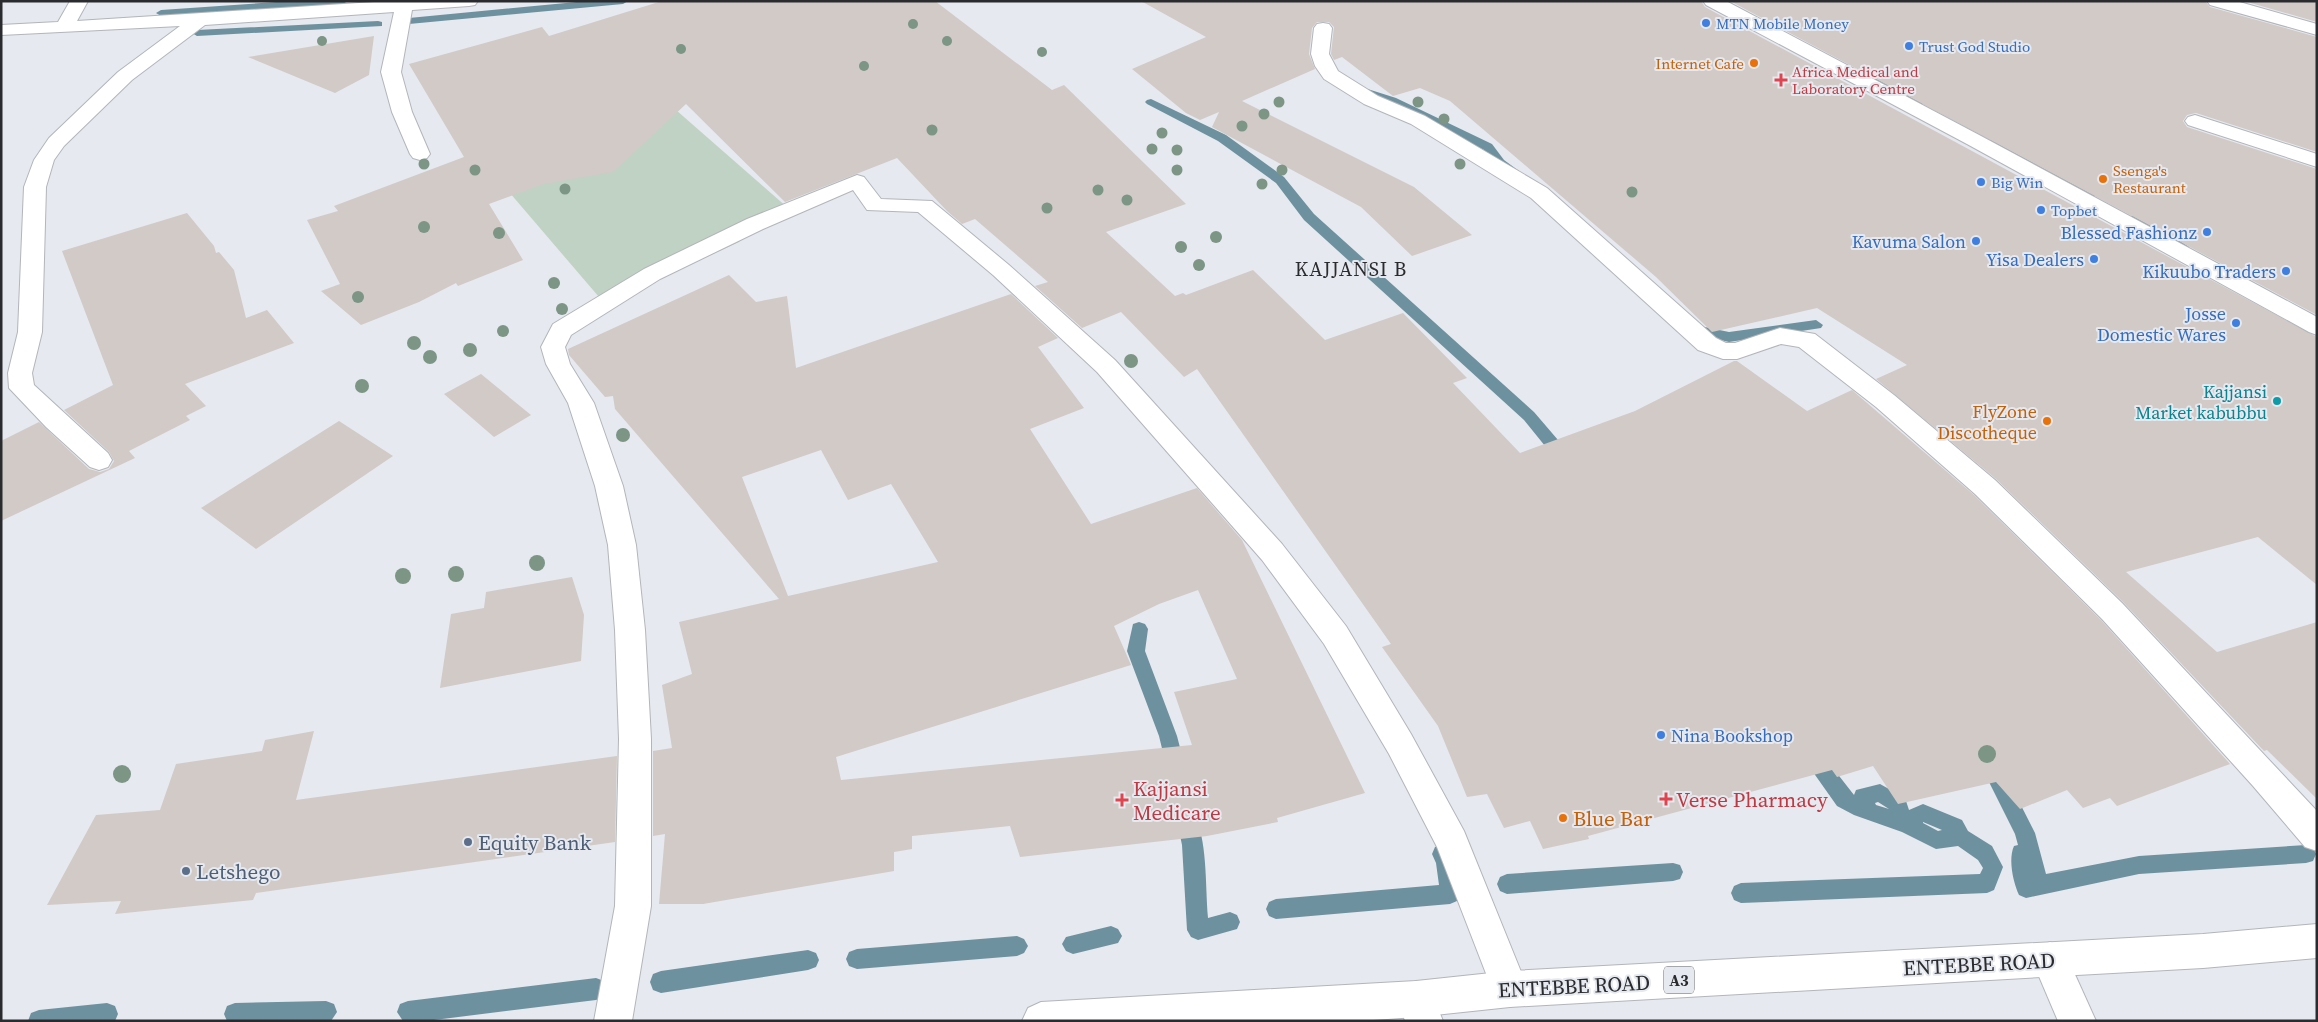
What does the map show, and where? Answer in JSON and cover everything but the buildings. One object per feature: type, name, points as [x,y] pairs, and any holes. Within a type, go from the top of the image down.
[{"type":"street","points":[[64,28],[79,1]]},
{"type":"street","points":[[1,30],[200,20],[469,1]]},
{"type":"street","points":[[1712,1],[1983,145],[2317,327]]},
{"type":"street","points":[[2216,1],[2317,30]]},
{"type":"street","points":[[404,6],[391,72],[402,112],[420,154]]},
{"type":"street","points":[[99,460],[55,421],[22,388],[20,373],[30,332],[35,187],[44,160],[56,142],[125,76],[200,20]]},
{"type":"street","points":[[1323,28],[1320,54],[1324,66],[1332,75],[1371,100],[1418,120],[1510,172],[1539,193],[1707,344],[1723,351],[1737,351],[1780,336],[1806,340],[1885,401],[1985,487],[2112,610],[2265,776],[2317,836]]},
{"type":"street","points":[[2195,121],[2317,161]]},
{"type":"street","points":[[613,1021],[633,906],[635,739],[630,630],[622,544],[608,486],[581,403],[558,364],[553,347],[561,330],[652,274],[755,224],[857,181],[875,205],[924,206],[1015,282],[1106,366],[1272,552],[1335,635],[1400,744],[1452,842],[1510,989]]},
{"type":"street","name":"ENTEBBE ROAD","points":[[1041,1021],[1420,1010],[1510,989],[2050,960],[2317,941]]},
{"type":"street","points":[[2050,960],[2077,1021]]},
{"type":"green space","points":[[676,110],[788,208],[755,224],[739,242],[605,304],[473,150]]},
{"type":"waterway","points":[[161,13],[343,1]]},
{"type":"waterway","points":[[409,21],[623,1]]},
{"type":"waterway","points":[[197,33],[378,24]]},
{"type":"waterway","points":[[1877,80],[1917,103]]},
{"type":"waterway","points":[[1355,88],[1392,100],[1488,147],[1500,163],[1513,171]]},
{"type":"waterway","points":[[1151,102],[1222,138],[1280,180],[1309,217],[1529,416],[1564,458]]},
{"type":"waterway","points":[[1995,142],[2008,148],[2028,164],[2092,193]]},
{"type":"waterway","points":[[2137,218],[2182,247]]},
{"type":"waterway","points":[[1692,326],[1695,330],[1729,337],[1816,325]]},
{"type":"waterway","points":[[1139,629],[1136,651],[1168,736],[1175,767]]},
{"type":"waterway","points":[[1811,755],[1844,800],[1861,809],[1901,822]]},
{"type":"waterway","points":[[1994,772],[2025,833],[2039,885]]},
{"type":"waterway","points":[[1868,811],[1863,796],[1880,793],[1898,804],[1901,822]]},
{"type":"waterway","points":[[1902,822],[1923,813],[1955,826],[1961,837]]},
{"type":"waterway","points":[[1186,816],[1192,845],[1198,930],[1230,922]]},
{"type":"waterway","points":[[1902,822],[1936,840],[1961,837]]},
{"type":"waterway","points":[[1741,893],[1987,883],[1993,867],[1985,853],[1961,837]]},
{"type":"waterway","points":[[2021,853],[2026,888],[2039,885]]},
{"type":"waterway","points":[[1276,909],[1450,894],[1446,861],[1442,854]]},
{"type":"waterway","points":[[2039,885],[2139,865],[2306,854]]},
{"type":"waterway","points":[[1507,884],[1673,872]]},
{"type":"waterway","points":[[1073,944],[1111,936]]},
{"type":"waterway","points":[[857,959],[1017,946]]},
{"type":"waterway","points":[[661,982],[808,960]]},
{"type":"waterway","points":[[408,1012],[596,989]]},
{"type":"waterway","points":[[235,1014],[326,1012]]},
{"type":"waterway","points":[[39,1021],[107,1014]]},
{"type":"place","name":"MTN Mobile Money","points":[[1706,23]]},
{"type":"place","name":"Trust God Studio","points":[[1909,46]]},
{"type":"place","name":"Internet Cafe","points":[[1754,63]]},
{"type":"place","name":"Africa Medical and Laboratory Centre","points":[[1781,80]]},
{"type":"place","name":"Ssenga's Restaurant","points":[[2103,179]]},
{"type":"place","name":"Big Win","points":[[1981,182]]},
{"type":"place","name":"Topbet","points":[[2041,210]]},
{"type":"place","name":"Blessed Fashionz","points":[[2207,232]]},
{"type":"place","name":"Kavuma Salon","points":[[1976,241]]},
{"type":"place","name":"Yisa Dealers","points":[[2094,259]]},
{"type":"place","name":"Kikuubo Traders","points":[[2286,271]]},
{"type":"place","name":"Josse Domestic Wares","points":[[2236,323]]},
{"type":"place","name":"Kajjansi Market kabubbu","points":[[2277,401]]},
{"type":"place","name":"FlyZone Discotheque","points":[[2047,421]]},
{"type":"place","name":"Nina Bookshop","points":[[1661,735]]},
{"type":"place","name":"Verse Pharmacy","points":[[1666,799]]},
{"type":"place","name":"Kajjansi Medicare","points":[[1122,800]]},
{"type":"place","name":"Blue Bar","points":[[1563,818]]},
{"type":"place","name":"Equity Bank","points":[[468,842]]},
{"type":"place","name":"Letshego","points":[[186,871]]},
{"type":"district","name":"KAJJANSI B","points":[[1351,269]]}]
